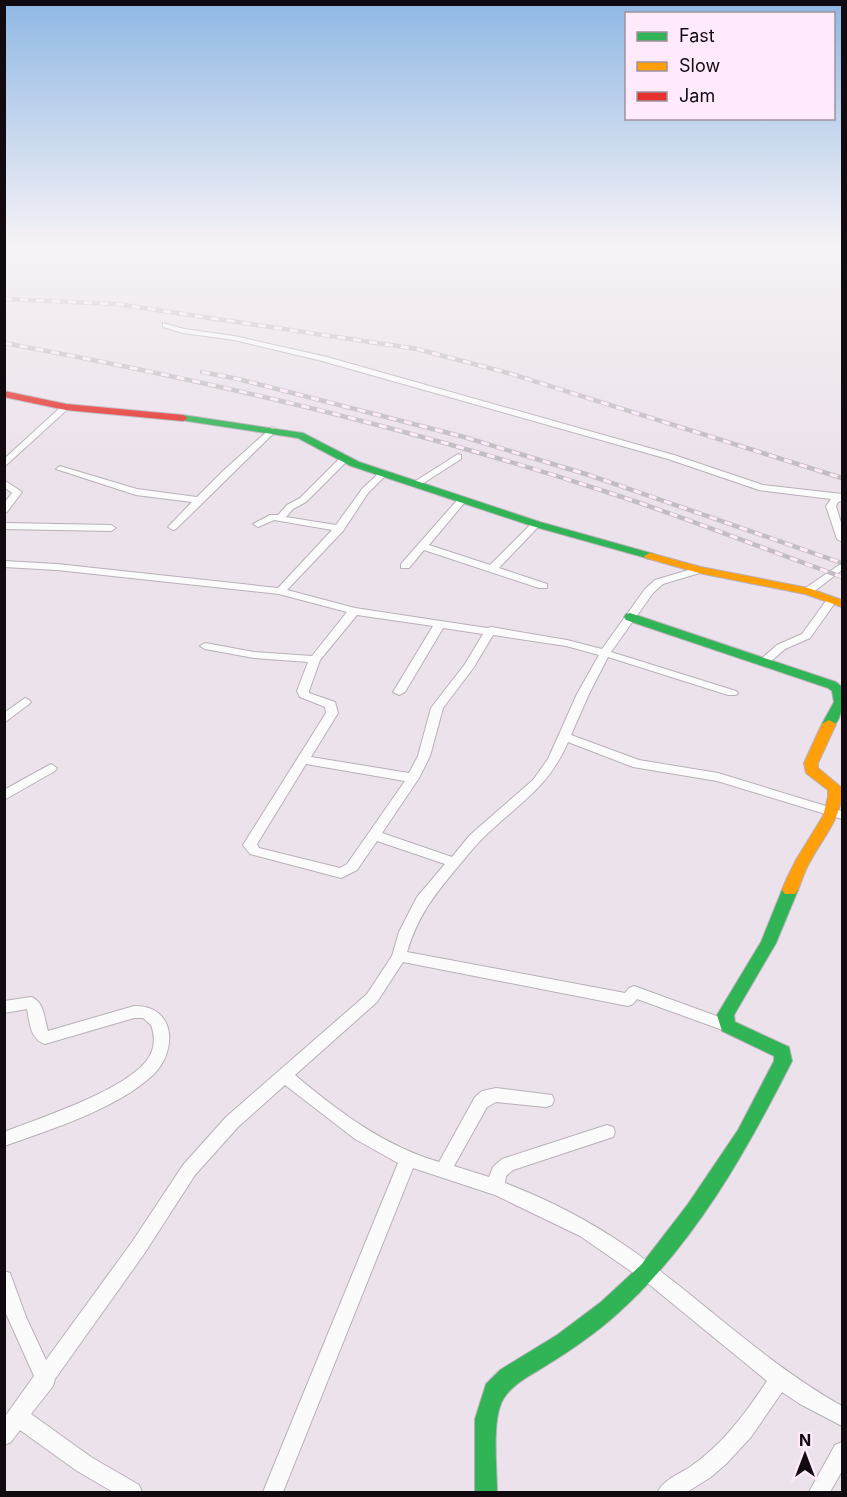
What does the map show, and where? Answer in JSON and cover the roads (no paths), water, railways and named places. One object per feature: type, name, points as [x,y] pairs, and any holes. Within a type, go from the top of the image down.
[{"type":"main road","points":[[4,394],[66,407],[194,419],[272,430],[314,440],[355,465],[384,472],[536,524],[699,570],[808,591],[837,602]]},
{"type":"main road","points":[[486,1492],[486,1419],[494,1392],[508,1378],[564,1342],[608,1309],[648,1272],[695,1210],[744,1136],[783,1062],[783,1053],[779,1049],[728,1026],[725,1014],[768,943],[802,862],[837,813],[834,788],[810,770],[811,763],[840,702],[838,690],[832,685],[765,661],[630,617]]},
{"type":"street","points":[[166,325],[183,331],[234,338],[324,359],[671,457],[762,488],[843,498]]},
{"type":"street","points":[[4,465],[66,407]]},
{"type":"street","points":[[173,528],[272,430]]},
{"type":"street","points":[[416,484],[458,457]]},
{"type":"street","points":[[280,517],[290,507],[303,500],[344,459]]},
{"type":"street","points":[[60,469],[136,492],[199,500]]},
{"type":"street","points":[[280,591],[340,529],[365,491],[384,472]]},
{"type":"street","points":[[4,483],[17,492],[4,510]]},
{"type":"street","points":[[843,498],[835,500],[831,506],[843,539]]},
{"type":"street","points":[[405,566],[462,500]]},
{"type":"street","points":[[258,524],[267,518],[280,517],[340,529]]},
{"type":"street","points":[[491,570],[536,524]]},
{"type":"street","points":[[4,526],[111,528]]},
{"type":"street","points":[[423,546],[543,586]]},
{"type":"street","points":[[4,564],[57,567],[280,591],[354,611],[567,643],[732,693]]},
{"type":"street","points":[[808,591],[843,566]]},
{"type":"street","points":[[4,1435],[46,1379],[189,1170],[232,1122],[286,1077],[372,998],[399,956],[406,932],[422,901],[475,838],[537,783],[554,760],[583,694],[605,653],[649,591],[659,582],[699,570]]},
{"type":"street","points":[[765,661],[780,646],[806,636],[837,602]]},
{"type":"street","points":[[354,611],[315,659],[304,684],[304,696],[331,705],[333,708],[305,760],[252,840],[251,848],[255,851],[341,873],[352,867],[413,778],[424,756],[437,708],[470,665],[491,630]]},
{"type":"street","points":[[399,692],[440,623]]},
{"type":"street","points":[[205,646],[254,655],[315,659]]},
{"type":"street","points":[[4,719],[25,702]]},
{"type":"street","points":[[566,737],[637,764],[718,777],[837,813]]},
{"type":"street","points":[[305,760],[413,778]]},
{"type":"street","points":[[4,796],[51,768]]},
{"type":"street","points":[[374,835],[453,862]]},
{"type":"street","points":[[399,956],[628,1000],[634,992],[728,1026]]},
{"type":"street","points":[[4,1006],[31,1003],[34,1006],[40,1033],[45,1038],[134,1012],[148,1011],[153,1014],[163,1036],[163,1047],[158,1060],[147,1071],[117,1090],[72,1112],[4,1139]]},
{"type":"street","points":[[286,1077],[328,1112],[408,1160],[495,1186],[585,1230],[648,1272],[779,1380],[815,1403],[843,1416]]},
{"type":"street","points":[[443,1171],[481,1102],[488,1096],[546,1100]]},
{"type":"street","points":[[495,1186],[499,1172],[508,1164],[607,1132]]},
{"type":"street","points":[[273,1492],[408,1160]]},
{"type":"street","points":[[4,1279],[9,1299],[26,1341],[46,1379]]},
{"type":"street","points":[[668,1492],[718,1460],[752,1422],[779,1380]]},
{"type":"street","points":[[18,1417],[84,1464],[132,1492]]},
{"type":"street","points":[[819,1492],[843,1452]]},
{"type":"railway","points":[[176,313],[417,349],[508,373],[842,478]]},
{"type":"railway","points":[[4,343],[236,390],[465,449],[644,505],[842,577]]},
{"type":"railway","points":[[202,372],[238,379],[464,437],[592,476],[842,563]]}]
